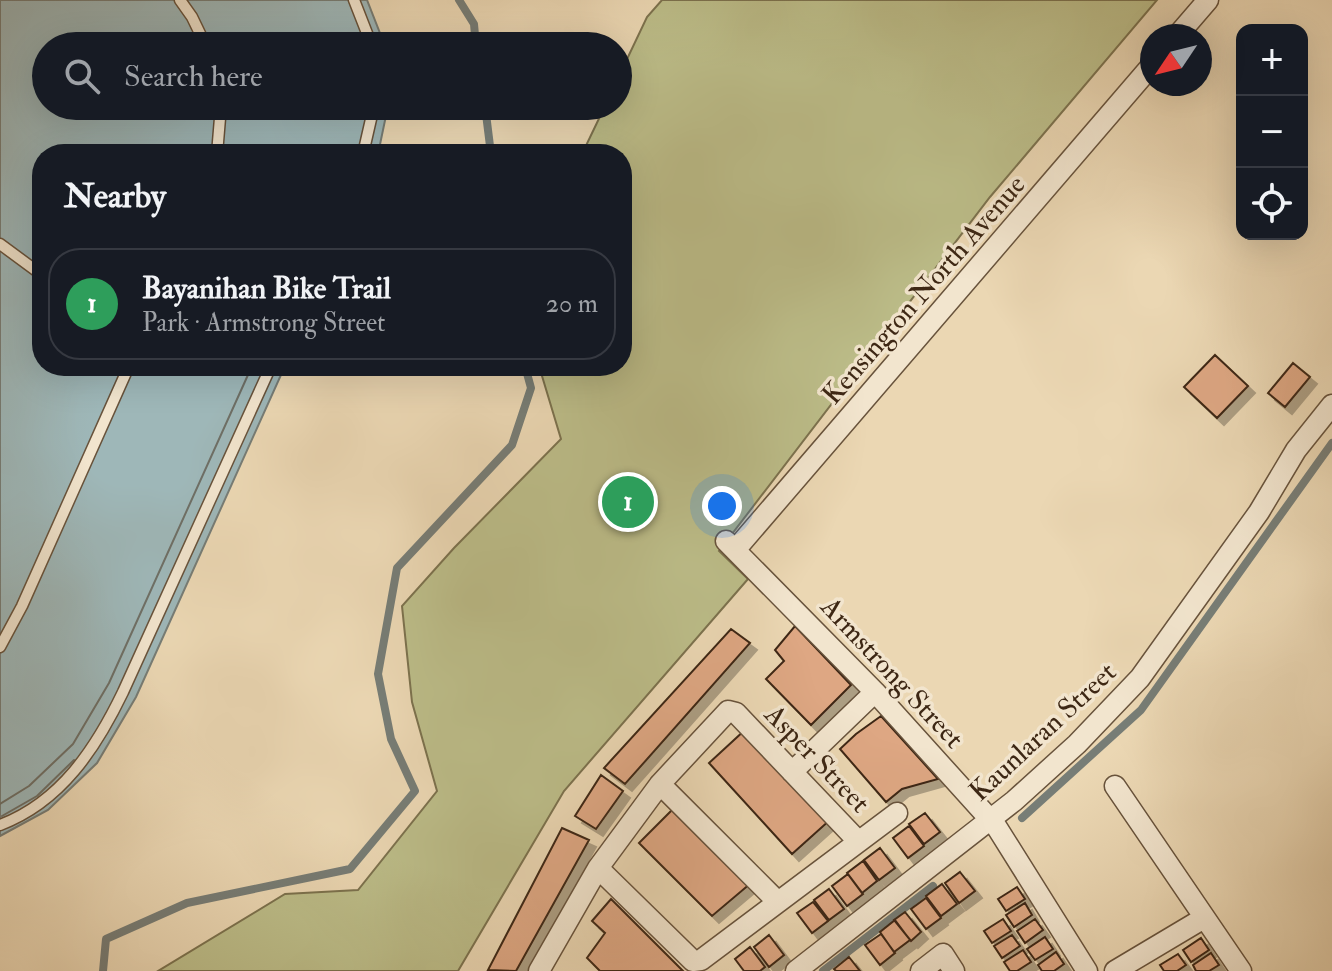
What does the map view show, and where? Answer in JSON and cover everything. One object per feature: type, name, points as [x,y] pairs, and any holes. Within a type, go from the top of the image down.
[{"type":"street","points":[[1187,24],[1208,0]]},
{"type":"street","name":"Kensington North Avenue","points":[[731,545],[1140,79]]},
{"type":"street","name":"Kaunlaran Street","points":[[796,971],[1037,782],[1140,678],[1259,512],[1296,450],[1332,405]]},
{"type":"street","name":"Armstrong Street","points":[[731,545],[875,692],[990,819],[1013,850],[1087,971]]},
{"type":"street","points":[[792,772],[875,692]]},
{"type":"street","name":"Asper Street","points":[[660,784],[728,711],[736,713],[858,841]]},
{"type":"street","points":[[540,970],[598,868],[660,784],[778,902]]},
{"type":"street","points":[[1115,786],[1241,971]]},
{"type":"street","points":[[598,868],[685,954],[693,961],[701,960],[897,813]]},
{"type":"street","points":[[1115,971],[1204,918]]},
{"type":"street","points":[[921,971],[943,954],[954,971]]},
{"type":"lane","points":[[180,0],[199,32]]},
{"type":"lane","points":[[354,0],[367,32]]},
{"type":"lane","points":[[218,144],[220,120]]},
{"type":"lane","points":[[365,144],[371,120]]},
{"type":"lane","points":[[0,244],[32,268]]},
{"type":"lane","points":[[0,647],[22,606],[125,376]]},
{"type":"lane","points":[[0,825],[26,813],[62,784],[77,770],[99,738],[123,692],[266,376]]},
{"type":"green space","points":[[662,0],[1157,0],[990,197],[719,551],[748,579],[564,791],[458,971],[158,971],[285,894],[358,890],[437,791],[412,702],[402,606],[561,439],[542,376],[632,376],[632,144],[587,144],[598,120],[632,120],[632,49],[647,17]]},
{"type":"water","points":[[0,0],[367,0],[380,32],[32,32],[32,120],[385,120],[380,144],[32,144],[32,376],[280,376],[136,697],[97,763],[48,810],[0,836]]},
{"type":"building","points":[[1215,355],[1248,386],[1217,418],[1184,387]]},
{"type":"building","points":[[1293,363],[1310,377],[1285,407],[1268,393]]},
{"type":"building","points":[[795,626],[851,685],[811,725],[766,679],[784,661],[775,650]]},
{"type":"building","points":[[731,629],[750,643],[625,784],[604,768]]},
{"type":"building","points":[[881,716],[938,779],[902,789],[886,802],[840,749]]},
{"type":"building","points":[[746,729],[831,819],[792,854],[709,763]]},
{"type":"building","points":[[601,775],[623,791],[596,829],[575,816]]},
{"type":"building","points":[[675,807],[751,883],[712,916],[639,843]]},
{"type":"building","points":[[925,813],[940,832],[924,844],[909,824]]},
{"type":"building","points":[[909,826],[924,846],[908,858],[893,838]]},
{"type":"building","points":[[562,828],[589,840],[516,971],[488,970]]},
{"type":"building","points":[[880,848],[895,868],[879,880],[864,860]]},
{"type":"building","points":[[863,861],[877,881],[862,893],[847,873]]},
{"type":"building","points":[[960,872],[975,891],[959,903],[945,883]]},
{"type":"building","points":[[848,874],[863,894],[847,906],[832,886]]},
{"type":"building","points":[[942,884],[957,904],[941,916],[926,896]]},
{"type":"building","points":[[1017,887],[1025,899],[1006,911],[998,899]]},
{"type":"building","points":[[829,889],[844,909],[829,920],[814,900]]},
{"type":"building","points":[[926,898],[941,918],[926,929],[911,909]]},
{"type":"building","points":[[611,899],[683,971],[600,971],[587,958],[605,933],[592,921]]},
{"type":"building","points":[[813,902],[828,921],[812,933],[797,913]]},
{"type":"building","points":[[1025,903],[1032,915],[1014,927],[1006,915]]},
{"type":"building","points":[[905,912],[921,932],[911,941],[894,920]]},
{"type":"building","points":[[1003,919],[1011,931],[992,943],[984,931]]},
{"type":"building","points":[[1035,919],[1043,930],[1025,943],[1017,931]]},
{"type":"building","points":[[895,920],[910,940],[894,952],[880,932]]},
{"type":"building","points":[[881,934],[895,953],[880,965],[865,945]]},
{"type":"building","points":[[769,935],[784,955],[769,967],[754,947]]},
{"type":"building","points":[[1012,935],[1020,946],[1002,958],[994,946]]},
{"type":"building","points":[[1045,937],[1053,949],[1035,960],[1027,949]]},
{"type":"building","points":[[1201,938],[1209,950],[1191,962],[1183,950]]},
{"type":"building","points":[[750,947],[765,967],[760,971],[744,971],[735,959]]},
{"type":"building","points":[[1023,950],[1031,962],[1017,971],[1010,971],[1004,962]]},
{"type":"building","points":[[1056,952],[1064,964],[1054,971],[1042,971],[1038,965]]},
{"type":"building","points":[[1211,953],[1219,965],[1209,971],[1196,971],[1193,965]]},
{"type":"building","points":[[1178,954],[1186,965],[1177,971],[1164,971],[1160,965]]},
{"type":"building","points":[[849,957],[860,971],[834,969]]},
{"type":"waterway","points":[[459,0],[474,24],[475,32]]},
{"type":"waterway","points":[[487,120],[490,144]]},
{"type":"waterway","points":[[103,971],[106,939],[187,903],[350,869],[415,791],[391,739],[378,674],[397,568],[512,445],[531,388],[528,376]]},
{"type":"waterway","points":[[1022,818],[1141,710],[1332,443]]},
{"type":"waterway","points":[[823,971],[933,886]]},
{"type":"place","name":"Bayanihan Bike Trail","points":[[628,502]]}]
